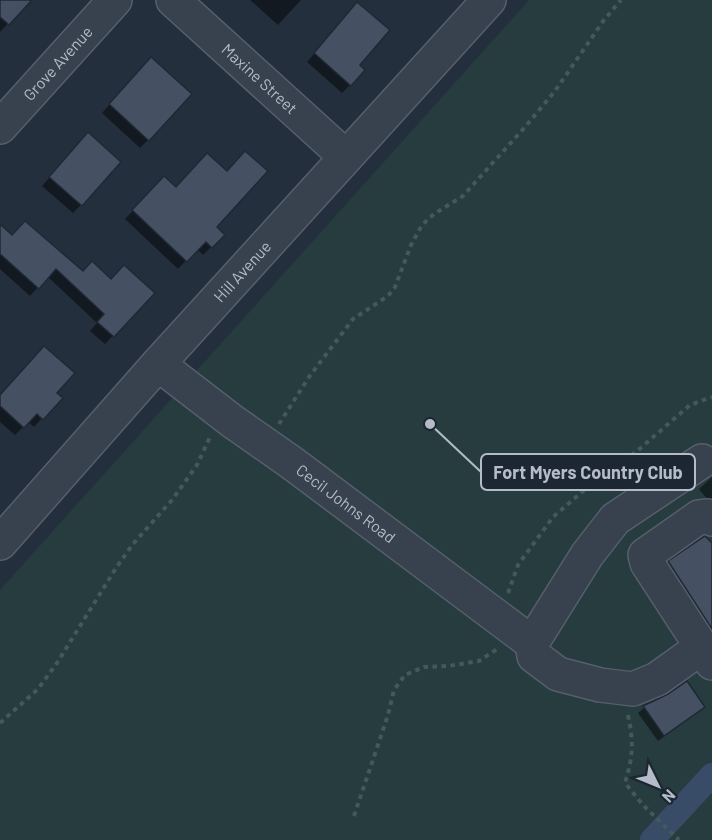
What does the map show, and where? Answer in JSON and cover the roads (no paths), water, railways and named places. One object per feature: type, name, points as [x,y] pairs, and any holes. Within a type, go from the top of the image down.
[{"type":"street","name":"Grove Avenue","points":[[0,127],[115,0]]},
{"type":"street","name":"Maxine Street","points":[[173,0],[346,157]]},
{"type":"street","name":"Hill Avenue","points":[[0,543],[158,364],[489,0]]},
{"type":"street","name":"Cecil Johns Road","points":[[158,364],[532,643],[534,656],[558,674],[600,685],[633,688],[707,655]]},
{"type":"street","points":[[532,643],[587,555],[615,519],[702,461]]},
{"type":"street","points":[[707,655],[647,564],[645,555],[699,517],[708,516],[712,519]]},
{"type":"waterway","points":[[652,840],[712,775]]},
{"type":"place","name":"Fort Myers Country Club","points":[[430,424]]}]
